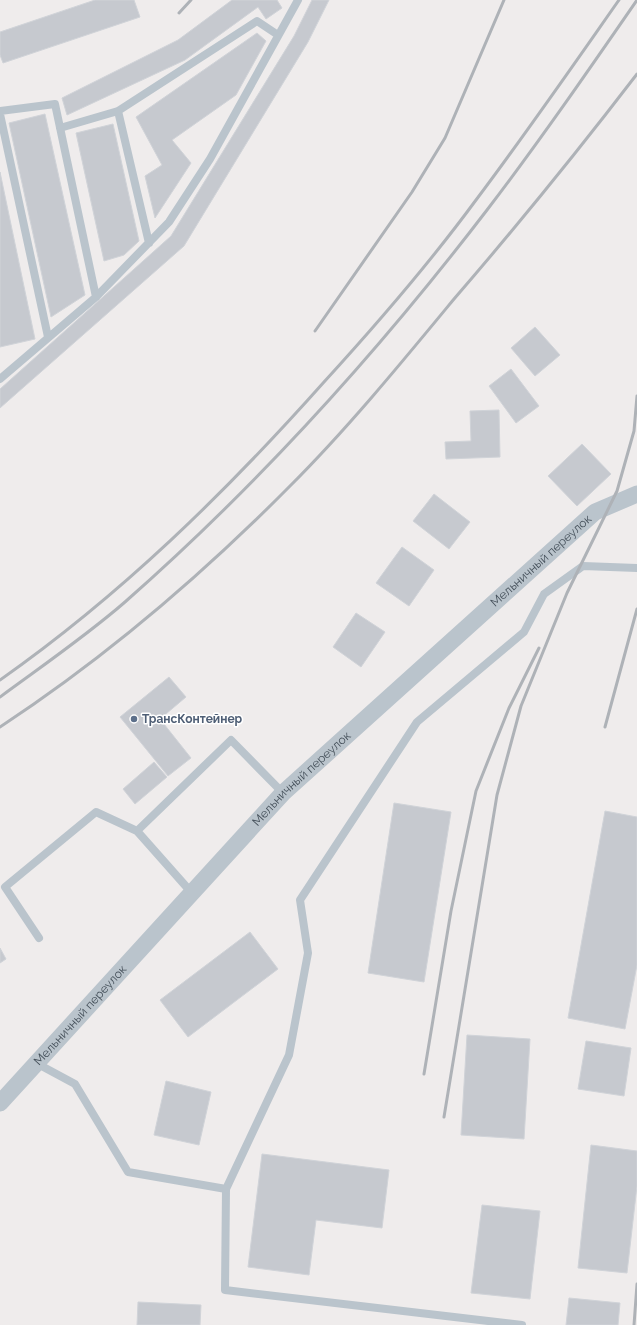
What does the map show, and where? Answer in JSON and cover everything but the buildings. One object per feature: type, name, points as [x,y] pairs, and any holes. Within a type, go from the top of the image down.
[{"type":"street","name":"Мельничный переулок","points":[[0,1103],[283,793],[595,512],[637,494]]},
{"type":"lane","points":[[0,378],[96,296],[169,222],[210,159],[298,0]]},
{"type":"lane","points":[[60,128],[118,111],[257,20],[278,35]]},
{"type":"lane","points":[[0,111],[55,104],[96,296]]},
{"type":"lane","points":[[118,111],[149,243]]},
{"type":"lane","points":[[0,114],[48,337]]},
{"type":"lane","points":[[522,1325],[224,1290],[226,1189],[289,1055],[308,953],[300,900],[416,722],[524,632],[544,594],[583,566],[637,568]]},
{"type":"lane","points":[[137,831],[231,740],[283,793]]},
{"type":"lane","points":[[39,938],[5,887],[96,812],[137,831],[191,892]]},
{"type":"lane","points":[[36,1063],[75,1084],[128,1172],[226,1189]]},
{"type":"railway","points":[[179,13],[191,0]]},
{"type":"railway","points":[[315,331],[412,192],[445,138],[504,0]]},
{"type":"railway","points":[[0,680],[88,613],[130,577],[210,502],[287,423],[383,316],[440,247],[512,151],[619,0]]},
{"type":"railway","points":[[0,697],[79,639],[125,602],[223,511],[316,415],[404,314],[487,210],[582,80],[637,0]]},
{"type":"railway","points":[[0,727],[77,673],[151,614],[222,552],[312,464],[415,347],[501,244],[570,160],[637,74]]},
{"type":"railway","points":[[444,1117],[497,795],[521,706],[567,593],[617,491],[634,431],[637,396]]},
{"type":"railway","points":[[605,727],[637,609]]},
{"type":"railway","points":[[424,1074],[451,911],[476,791],[509,708],[539,648]]},
{"type":"railway","points":[[634,1325],[637,1284]]},
{"type":"place","name":"ТрансКонтейнер","points":[[134,719]]}]
